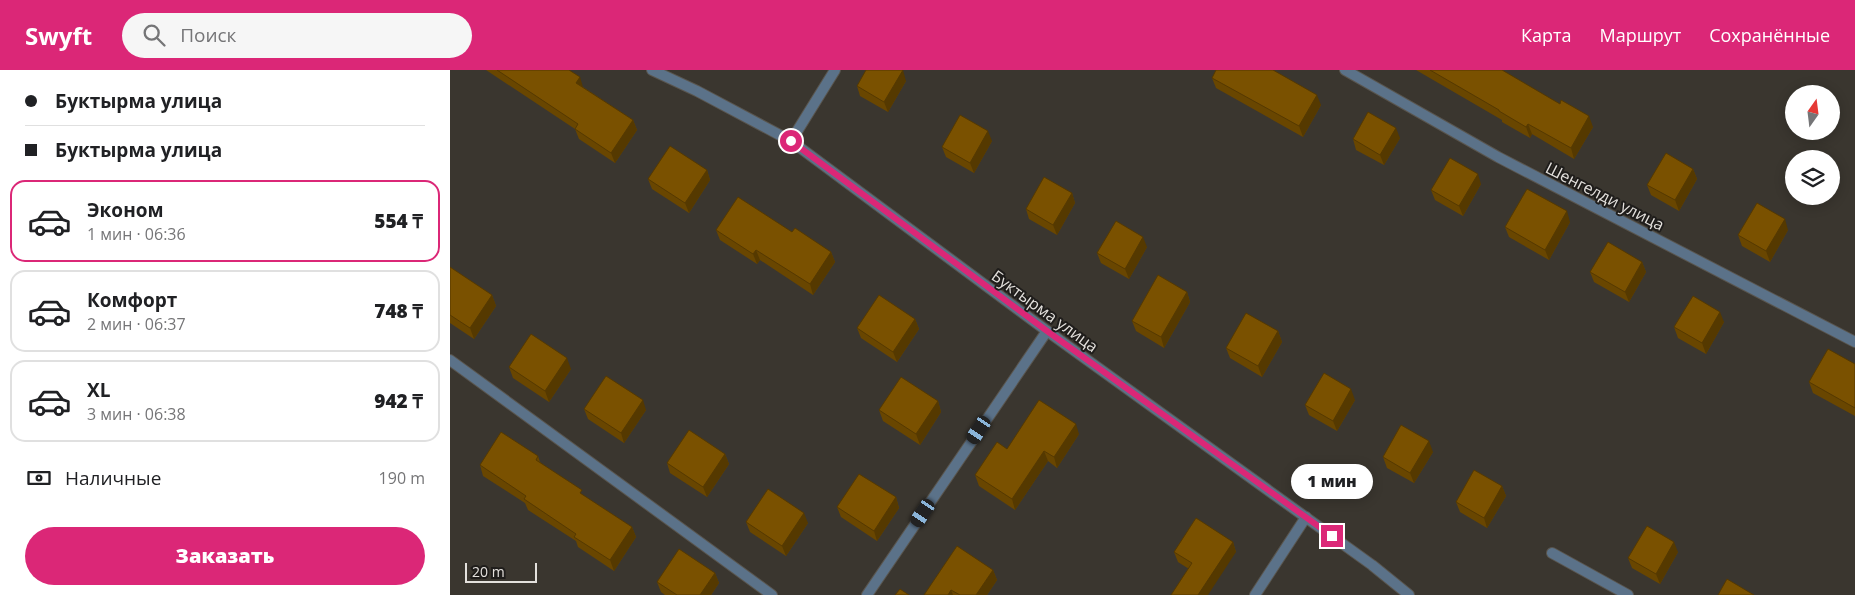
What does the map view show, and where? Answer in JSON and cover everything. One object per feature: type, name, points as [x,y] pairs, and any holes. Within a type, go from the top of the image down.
[{"type":"street","name":"Буктырма улица","points":[[652,70],[697,91],[791,141],[1047,331],[1372,565],[1409,595]]},
{"type":"street","points":[[791,141],[835,70]]},
{"type":"street","name":"Шенгелди улица","points":[[1345,70],[1506,161],[1855,342]]},
{"type":"street","points":[[867,595],[1047,331]]},
{"type":"street","points":[[450,360],[772,595]]},
{"type":"street","points":[[1255,595],[1306,518]]},
{"type":"street","points":[[1552,553],[1628,595]]},
{"type":"building","points":[[497,70],[569,70],[580,77],[576,83],[633,120],[611,153],[575,129],[578,124]]},
{"type":"building","points":[[866,70],[903,70],[884,102],[857,86]]},
{"type":"building","points":[[1216,70],[1273,70],[1317,95],[1299,126],[1212,78]]},
{"type":"building","points":[[1430,70],[1502,70],[1560,104],[1561,100],[1589,116],[1571,148],[1528,124],[1526,127]]},
{"type":"building","points":[[1368,112],[1396,128],[1380,155],[1353,139]]},
{"type":"building","points":[[960,115],[988,131],[970,163],[942,147]]},
{"type":"building","points":[[670,146],[707,170],[685,203],[648,179]]},
{"type":"building","points":[[1666,153],[1693,169],[1675,200],[1647,185]]},
{"type":"building","points":[[1450,158],[1478,174],[1459,206],[1431,190]]},
{"type":"building","points":[[1044,177],[1072,193],[1053,225],[1026,209]]},
{"type":"building","points":[[1527,189],[1567,211],[1545,250],[1505,227]]},
{"type":"building","points":[[738,197],[792,232],[795,228],[831,252],[810,284],[756,250],[753,254],[716,230]]},
{"type":"building","points":[[1757,203],[1785,219],[1766,251],[1738,235]]},
{"type":"building","points":[[1116,221],[1143,237],[1125,269],[1097,253]]},
{"type":"building","points":[[1608,242],[1642,262],[1625,292],[1590,272]]},
{"type":"building","points":[[450,267],[492,295],[470,328],[450,315]]},
{"type":"building","points":[[1158,275],[1187,292],[1161,337],[1132,321]]},
{"type":"building","points":[[879,295],[915,319],[893,352],[857,328]]},
{"type":"building","points":[[1693,296],[1720,312],[1702,343],[1674,327]]},
{"type":"building","points":[[1246,313],[1278,331],[1258,366],[1226,348]]},
{"type":"building","points":[[531,334],[567,358],[545,391],[509,367]]},
{"type":"building","points":[[1828,349],[1855,364],[1855,408],[1809,382]]},
{"type":"building","points":[[1324,373],[1351,389],[1333,421],[1305,405]]},
{"type":"building","points":[[606,376],[643,400],[621,433],[584,409]]},
{"type":"building","points":[[901,377],[938,401],[916,434],[879,410]]},
{"type":"building","points":[[1039,400],[1076,424],[1054,457],[1044,451],[1012,499],[975,475],[997,442],[1007,449]]},
{"type":"building","points":[[1401,425],[1429,441],[1410,473],[1383,457]]},
{"type":"building","points":[[689,430],[725,454],[703,487],[667,463]]},
{"type":"building","points":[[501,432],[538,456],[536,460],[582,490],[580,493],[632,527],[610,560],[574,537],[576,534],[524,499],[526,496],[480,465]]},
{"type":"building","points":[[1474,470],[1502,486],[1484,518],[1456,502]]},
{"type":"building","points":[[859,474],[896,497],[874,531],[837,507]]},
{"type":"building","points":[[768,489],[804,513],[782,546],[746,522]]},
{"type":"building","points":[[1196,518],[1233,542],[1198,595],[1171,595],[1192,563],[1174,552]]},
{"type":"building","points":[[1647,526],[1674,542],[1656,574],[1628,558]]},
{"type":"building","points":[[957,546],[993,570],[976,595],[960,595],[951,590],[948,595],[924,595]]},
{"type":"building","points":[[679,549],[715,573],[700,595],[677,595],[657,582]]},
{"type":"building","points":[[1727,579],[1754,595],[1718,595]]},
{"type":"building","points":[[900,589],[909,595],[895,595]]},
{"type":"route","points":[[791,141],[1047,331],[1332,536]]}]
